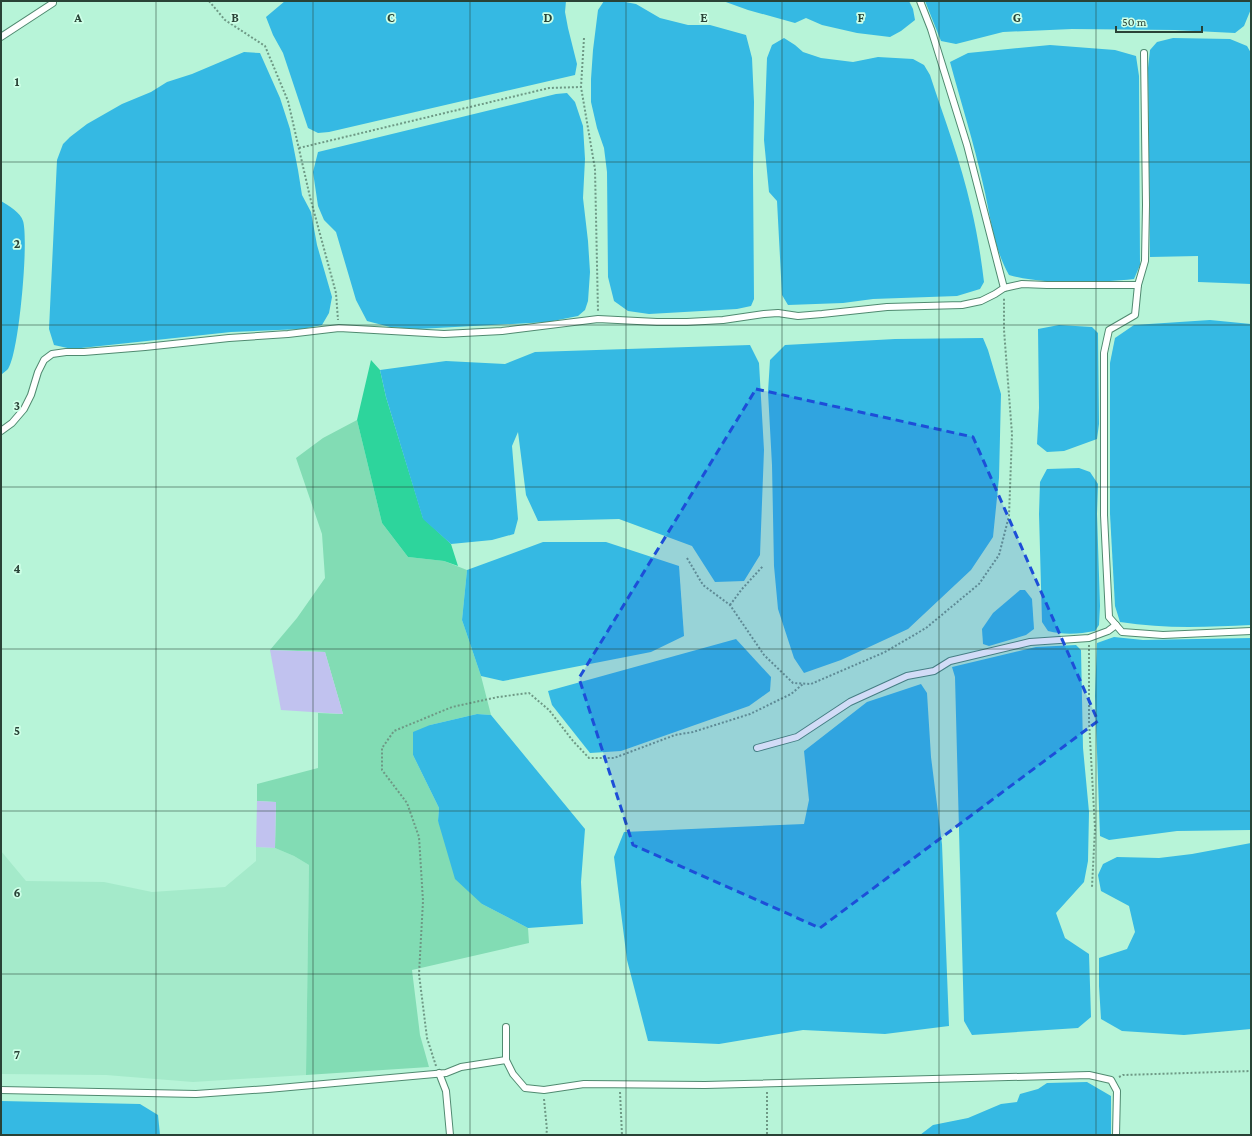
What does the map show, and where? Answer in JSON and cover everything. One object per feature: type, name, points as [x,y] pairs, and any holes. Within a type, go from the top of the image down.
[{"type":"lane","points":[[1,36],[53,3],[53,1]]},
{"type":"lane","points":[[920,1],[931,29],[967,144],[1004,288]]},
{"type":"lane","points":[[1144,53],[1146,205],[1145,261],[1138,285],[1135,315],[1109,330],[1104,353],[1104,515],[1109,617],[1122,632],[1163,635],[1251,631]]},
{"type":"lane","points":[[1,431],[24,409],[44,360],[52,354],[145,347],[339,328],[444,334],[502,331],[598,319],[687,322],[723,320],[778,313],[798,316],[887,307],[962,305],[981,301],[1004,288],[1022,284],[1138,285]]},
{"type":"lane","points":[[757,748],[797,737],[850,702],[907,676],[934,671],[950,661],[1030,642],[1089,638],[1108,631],[1116,625]]},
{"type":"lane","points":[[506,1027],[506,1060],[513,1074],[525,1088],[544,1090],[584,1084],[705,1085],[1089,1074],[1111,1080],[1117,1091],[1116,1135]]},
{"type":"lane","points":[[1,1090],[196,1094],[446,1073],[461,1067],[506,1060]]},
{"type":"lane","points":[[439,1073],[446,1091],[450,1135]]},
{"type":"path","points":[[209,1],[225,20],[265,46],[288,101],[310,197],[336,293],[339,328]]},
{"type":"path","points":[[584,38],[581,87],[595,169],[598,319]]},
{"type":"path","points":[[299,148],[549,88],[581,87]]},
{"type":"path","points":[[687,558],[703,584],[730,605],[764,655],[793,683],[803,684],[811,684],[885,652],[926,628],[979,584],[999,555],[1009,516],[1012,434],[1004,330],[1004,288]]},
{"type":"path","points":[[730,605],[763,566]]},
{"type":"path","points":[[1089,638],[1089,721],[1095,828],[1092,887]]},
{"type":"path","points":[[439,1073],[427,1038],[419,974],[423,901],[419,836],[407,803],[382,770],[382,748],[394,731],[452,707],[498,697],[529,693],[549,710],[573,741],[589,758],[614,758],[675,735],[694,732],[750,714],[791,694],[803,684]]},
{"type":"path","points":[[1111,1080],[1123,1075],[1251,1070]]},
{"type":"path","points":[[766,1083],[767,1135]]},
{"type":"path","points":[[619,1084],[622,1135]]},
{"type":"path","points":[[544,1090],[547,1130],[546,1135]]},
{"type":"highlighted area","points":[[756,389],[973,437],[1098,721],[820,928],[633,845],[579,678]]},
{"type":"shaded area","points":[[357,420],[382,523],[408,557],[444,561],[467,570],[462,620],[481,676],[491,715],[477,714],[430,725],[413,755],[439,808],[438,821],[482,904],[528,928],[529,943],[412,970],[420,1035],[429,1067],[306,1075],[309,865],[294,856],[275,848],[276,802],[257,801],[257,784],[318,768],[318,713],[343,714],[325,652],[270,650],[297,618],[325,578],[322,534],[296,458],[323,438]]},
{"type":"shaded area","points":[[256,847],[275,848],[294,856],[309,865],[306,1075],[193,1082],[106,1075],[1,1074],[1,851],[26,881],[104,882],[152,892],[225,887],[256,861]]},
{"type":"green space","points":[[371,360],[380,370],[386,397],[423,518],[451,544],[458,566],[444,561],[408,557],[382,523],[357,420]]},
{"type":"water","points":[[285,1],[566,1],[565,12],[577,64],[575,75],[329,132],[318,133],[308,128],[283,53],[273,35],[266,17]]},
{"type":"water","points":[[604,1],[620,1],[636,4],[660,18],[688,25],[710,25],[746,35],[752,58],[754,102],[754,299],[751,306],[737,309],[649,314],[628,311],[614,301],[608,277],[607,172],[604,148],[597,128],[591,102],[593,50],[598,10]]},
{"type":"water","points":[[723,1],[909,1],[913,9],[915,20],[901,31],[890,37],[857,33],[822,25],[806,18],[795,23],[748,10]]},
{"type":"water","points":[[925,1],[1251,1],[1251,9],[1244,26],[1235,33],[1175,30],[1072,29],[1003,32],[956,44],[941,41]]},
{"type":"water","points":[[784,38],[803,52],[821,58],[853,62],[878,57],[913,59],[924,65],[930,75],[967,190],[977,235],[983,273],[984,282],[980,289],[957,296],[873,299],[843,303],[788,305],[782,295],[777,201],[769,192],[764,140],[767,58],[772,45]]},
{"type":"water","points":[[1173,38],[1230,39],[1247,46],[1251,53],[1251,284],[1198,282],[1198,256],[1150,257],[1148,68],[1150,50],[1157,42]]},
{"type":"water","points":[[1050,45],[1115,50],[1136,56],[1139,76],[1140,265],[1134,279],[1055,282],[1009,275],[1003,264],[995,241],[976,153],[950,62],[968,53]]},
{"type":"water","points":[[244,52],[260,53],[280,98],[290,129],[302,195],[311,212],[317,245],[332,297],[329,313],[322,325],[302,329],[231,332],[72,349],[54,345],[49,329],[57,160],[63,144],[87,124],[122,104],[151,92],[167,82],[192,74]]},
{"type":"water","points":[[567,93],[575,102],[583,126],[585,159],[583,198],[590,272],[588,301],[585,310],[578,316],[548,322],[418,329],[390,327],[367,321],[356,300],[336,232],[324,220],[318,206],[313,172],[318,152],[556,94]]},
{"type":"water","points":[[1,201],[22,218],[25,232],[25,250],[22,296],[16,342],[8,369],[1,375]]},
{"type":"water","points":[[1210,320],[1251,324],[1251,625],[1169,627],[1120,622],[1115,606],[1110,514],[1110,363],[1115,338],[1134,325]]},
{"type":"water","points":[[1059,325],[1092,327],[1098,333],[1099,424],[1097,439],[1064,451],[1047,452],[1037,444],[1039,408],[1038,329]]},
{"type":"water","points":[[983,338],[1001,394],[999,478],[993,537],[971,570],[908,629],[841,660],[804,673],[794,658],[778,609],[774,566],[772,465],[768,392],[770,360],[785,345],[895,339]]},
{"type":"water","points":[[750,345],[759,363],[764,450],[760,555],[744,581],[715,582],[692,546],[619,519],[538,521],[526,495],[518,432],[512,446],[518,519],[514,534],[492,540],[451,544],[423,519],[386,397],[380,370],[446,361],[505,364],[535,352]]},
{"type":"water","points":[[1079,468],[1090,472],[1098,484],[1097,514],[1100,606],[1099,625],[1095,631],[1066,634],[1048,631],[1042,622],[1039,514],[1040,482],[1047,469]]},
{"type":"water","points":[[543,542],[606,542],[679,566],[684,636],[651,652],[503,681],[481,676],[462,620],[467,570]]},
{"type":"water","points":[[1020,590],[1025,590],[1032,599],[1034,629],[1026,635],[989,646],[983,644],[982,629],[993,613]]},
{"type":"water","points":[[1114,637],[1143,640],[1251,638],[1251,830],[1177,831],[1109,840],[1100,836],[1095,696],[1097,643]]},
{"type":"water","points":[[736,639],[771,677],[770,691],[749,706],[621,751],[590,753],[552,705],[548,691]]},
{"type":"water","points":[[1076,645],[1081,650],[1083,748],[1089,812],[1088,861],[1084,882],[1056,913],[1065,938],[1089,954],[1091,1017],[1078,1028],[972,1035],[964,1021],[955,677],[952,667],[1036,647]]},
{"type":"water","points":[[921,684],[927,693],[931,757],[942,844],[949,1026],[885,1034],[803,1030],[719,1044],[648,1041],[627,960],[614,857],[624,832],[804,824],[809,800],[804,751],[867,702]]},
{"type":"water","points":[[477,714],[491,715],[585,829],[581,882],[583,924],[528,928],[482,904],[455,879],[438,821],[439,808],[413,755],[413,732],[430,725]]},
{"type":"water","points":[[1251,843],[1251,1029],[1184,1035],[1122,1031],[1101,1019],[1099,958],[1127,949],[1135,932],[1129,906],[1101,891],[1098,875],[1103,864],[1117,857],[1159,858],[1192,854]]},
{"type":"water","points":[[1087,1082],[1111,1096],[1111,1135],[920,1135],[933,1125],[968,1118],[1001,1104],[1017,1102],[1020,1094],[1038,1089],[1047,1083]]},
{"type":"water","points":[[1,1101],[140,1104],[158,1115],[160,1135],[1,1135]]},
{"type":"building","points":[[270,650],[325,652],[343,714],[281,710]]},
{"type":"building","points":[[257,801],[276,802],[275,848],[256,847]]}]
